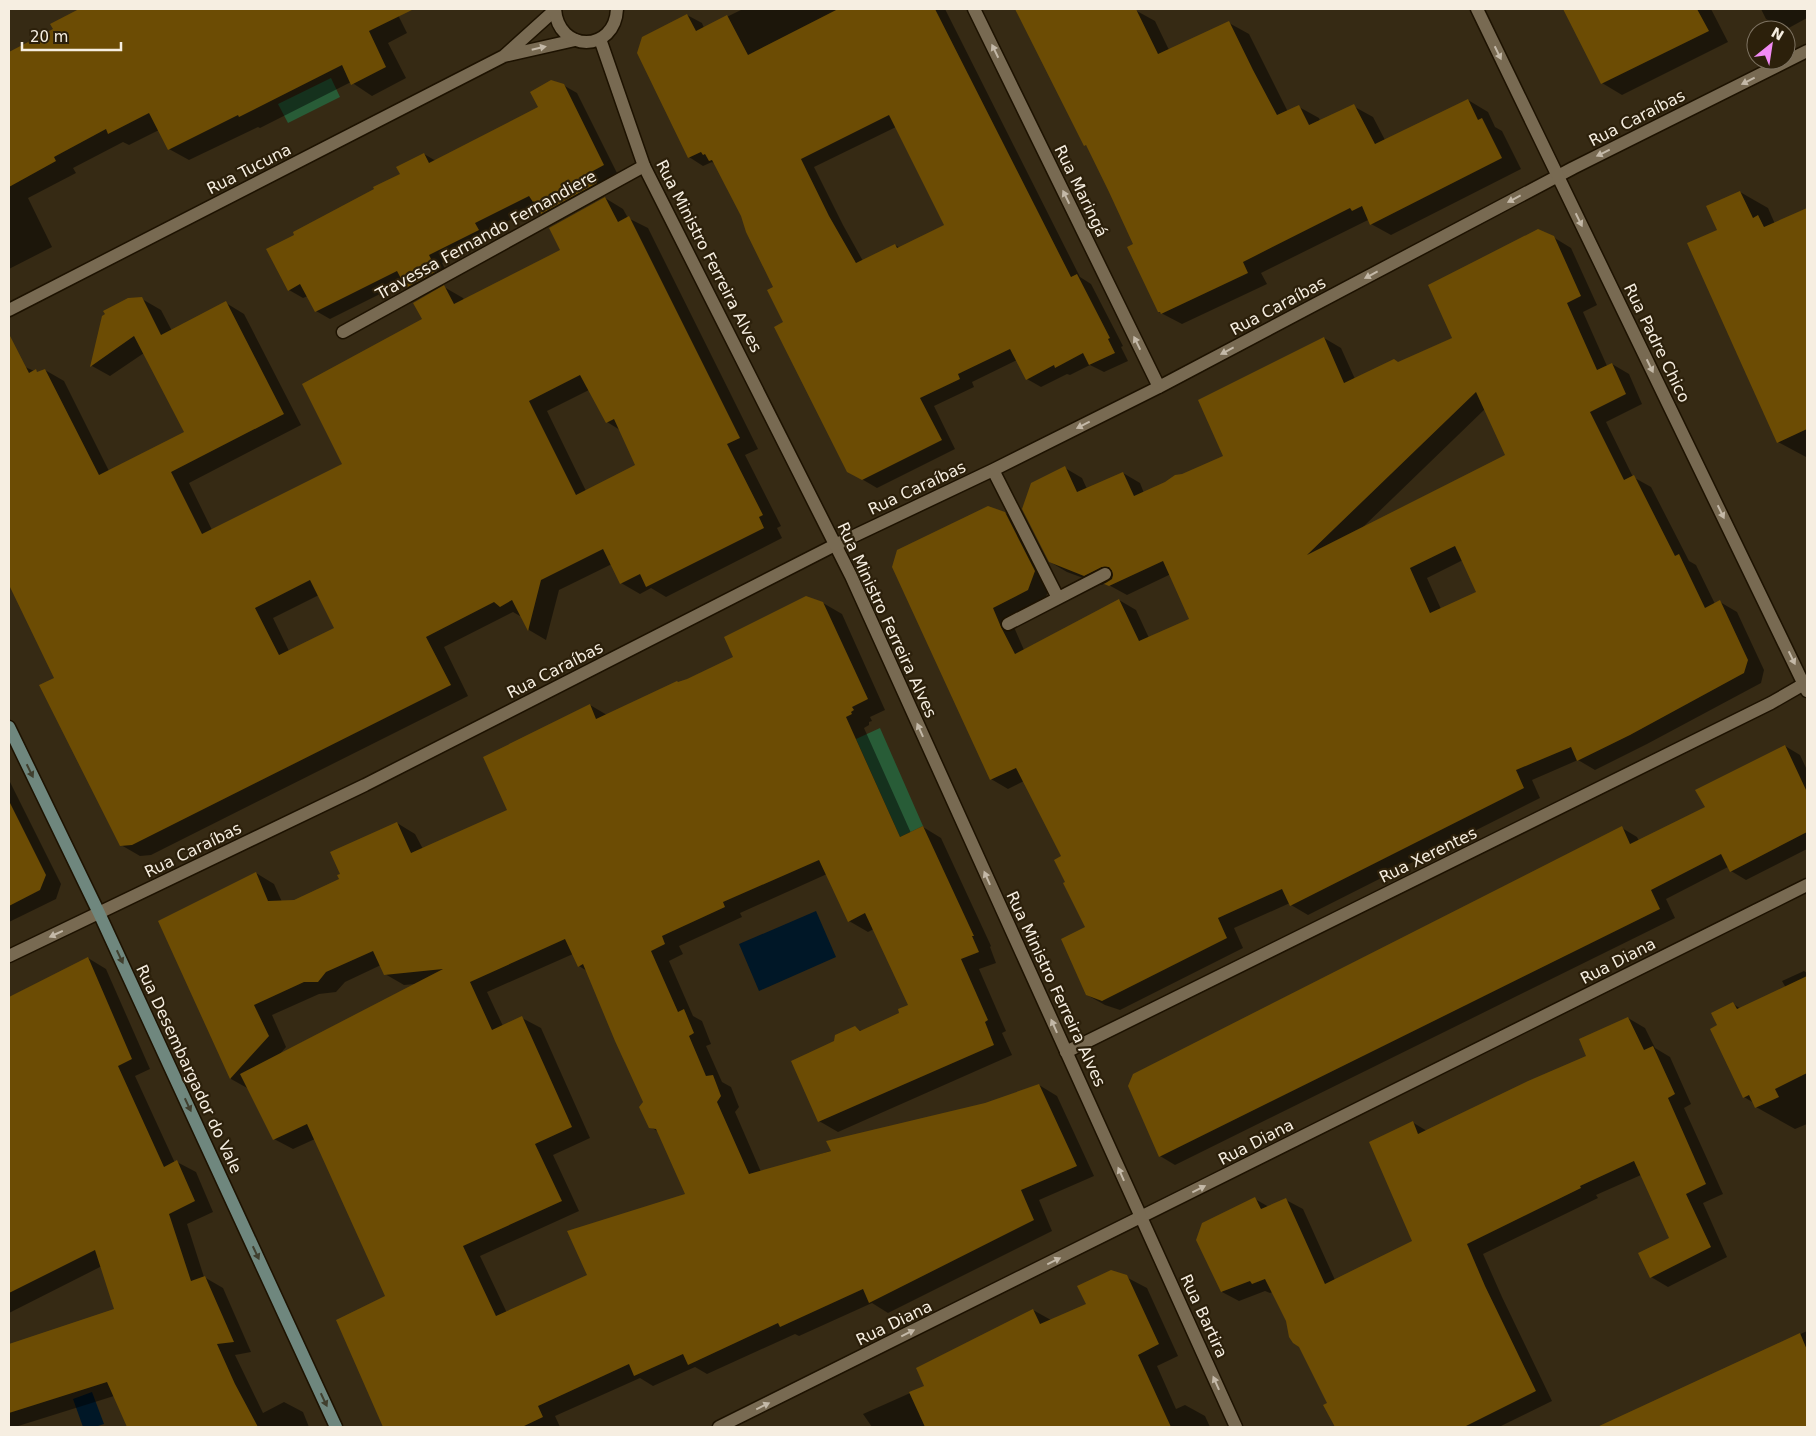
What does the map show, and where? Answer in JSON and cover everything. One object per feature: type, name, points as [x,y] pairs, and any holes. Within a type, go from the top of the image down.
[{"type":"main road","name":"Rua Desembargador do Vale","points":[[9,728],[99,913],[336,1427]]},
{"type":"street","points":[[555,9],[557,22],[564,33],[575,40]]},
{"type":"street","name":"Rua Tucuna","points":[[504,56],[555,9]]},
{"type":"street","points":[[600,39],[610,31],[616,20],[617,9]]},
{"type":"street","name":"Rua Maringá","points":[[974,9],[1159,387]]},
{"type":"street","name":"Rua Padre Chico","points":[[1477,9],[1806,687]]},
{"type":"street","name":"Rua Tucuna","points":[[9,310],[504,56],[575,40],[587,42],[600,39]]},
{"type":"street","name":"Rua Ministro Ferreira Alves","points":[[600,39],[644,166],[851,576],[1141,1218]]},
{"type":"street","name":"Rua Caraíbas","points":[[9,956],[365,785],[835,545],[993,470],[1159,387],[1558,176],[1807,51]]},
{"type":"street","name":"Travessa Fernando Fernandiere","points":[[343,332],[644,166]]},
{"type":"street","points":[[993,470],[1058,598]]},
{"type":"street","points":[[1008,624],[1105,574]]},
{"type":"street","name":"Rua Xerentes","points":[[1066,1052],[1806,687]]},
{"type":"street","name":"Rua Diana","points":[[719,1427],[1807,885]]},
{"type":"street","name":"Rua Bartira","points":[[1141,1218],[1236,1427]]},
{"type":"green space","points":[[331,78],[340,97],[288,123],[278,104]]},
{"type":"green space","points":[[880,728],[923,826],[900,837],[856,739]]},
{"type":"water","points":[[816,911],[836,957],[759,991],[739,944]]},
{"type":"water","points":[[92,1392],[104,1424],[95,1427],[83,1427],[73,1399]]},
{"type":"building","points":[[79,9],[414,9],[369,31],[386,67],[351,85],[342,65],[239,117],[238,115],[168,150],[149,113],[108,134],[106,129],[54,157],[56,161],[9,187],[9,52],[53,29],[50,24]]},
{"type":"building","points":[[838,9],[935,9],[1071,277],[1077,274],[1110,338],[1108,339],[1115,353],[1089,365],[1083,353],[1055,368],[1054,365],[1026,380],[1010,349],[958,374],[960,379],[920,398],[942,440],[862,480],[847,472],[774,327],[783,322],[767,290],[773,287],[746,232],[741,216],[712,160],[709,161],[705,154],[703,155],[701,152],[688,158],[637,53],[642,37],[687,14],[696,31],[727,15],[748,55]],"holes":[[[889,115],[944,225],[897,248],[895,244],[856,263],[829,216],[801,159]]]},
{"type":"building","points":[[1015,9],[1136,9],[1158,54],[1229,21],[1277,115],[1299,105],[1309,125],[1354,104],[1375,144],[1468,99],[1478,120],[1482,118],[1502,158],[1370,225],[1362,206],[1352,211],[1350,208],[1243,262],[1248,273],[1161,314],[1158,312],[1127,247],[1133,244],[1109,192]]},
{"type":"building","points":[[1563,9],[1697,9],[1709,31],[1601,84]]},
{"type":"building","points":[[551,80],[564,84],[604,165],[591,172],[597,183],[541,214],[529,196],[475,223],[479,230],[429,255],[437,271],[406,288],[397,271],[315,312],[300,284],[288,291],[266,249],[294,235],[293,232],[374,189],[373,187],[400,174],[396,167],[424,153],[429,163],[538,107],[530,92]]},
{"type":"building","points":[[1740,191],[1753,218],[1758,215],[1764,227],[1807,208],[1807,429],[1777,443],[1687,243],[1717,230],[1706,206]]},
{"type":"building","points":[[605,197],[618,222],[629,216],[740,438],[727,444],[763,515],[759,517],[764,528],[646,587],[640,574],[620,584],[603,549],[541,580],[528,631],[512,600],[500,607],[494,602],[426,637],[451,685],[132,845],[120,846],[39,685],[54,678],[9,585],[9,334],[29,373],[36,369],[37,372],[45,369],[99,475],[184,432],[134,336],[90,367],[102,316],[105,314],[103,311],[128,298],[142,297],[161,335],[226,301],[284,414],[171,472],[202,534],[342,464],[302,384],[422,319],[413,303],[444,285],[454,304],[560,250],[549,228]],"holes":[[[580,375],[606,423],[614,419],[635,465],[576,495],[529,401]],[[310,580],[334,628],[279,655],[255,608]]]},
{"type":"building","points":[[1538,229],[1554,236],[1581,296],[1567,303],[1597,370],[1612,363],[1626,394],[1590,412],[1624,480],[1634,475],[1675,556],[1679,554],[1705,608],[1720,600],[1748,660],[1744,673],[1630,735],[1577,761],[1571,747],[1516,770],[1524,788],[1290,906],[1282,889],[1218,918],[1227,938],[1102,1001],[1086,995],[1061,939],[1085,927],[1054,860],[1061,856],[1016,768],[990,780],[892,567],[897,550],[988,506],[1005,512],[1035,571],[1028,590],[993,608],[1015,654],[1119,599],[1139,641],[1189,619],[1163,561],[1109,586],[1104,584],[1112,579],[1112,571],[1109,567],[1102,567],[1084,576],[1049,562],[1022,509],[1031,483],[1065,466],[1077,492],[1123,472],[1134,496],[1165,482],[1175,475],[1182,474],[1223,456],[1198,400],[1324,337],[1344,383],[1394,359],[1398,362],[1452,338],[1428,285]],"holes":[[[1476,392],[1505,455],[1307,555]],[[1455,546],[1476,592],[1430,613],[1410,568]]]},
{"type":"building","points":[[806,596],[823,602],[868,699],[852,707],[854,710],[851,712],[852,714],[846,717],[900,837],[923,826],[974,936],[972,936],[979,952],[961,959],[988,1020],[985,1022],[994,1045],[818,1122],[791,1061],[834,1041],[835,1035],[855,1026],[860,1031],[899,1013],[898,1009],[908,1005],[865,913],[848,922],[819,860],[723,902],[725,907],[662,936],[665,944],[651,951],[678,1012],[684,1009],[694,1033],[689,1036],[706,1076],[713,1075],[721,1096],[717,1102],[749,1174],[831,1151],[826,1141],[985,1103],[1039,1084],[1077,1166],[1021,1190],[1034,1220],[869,1303],[863,1289],[780,1327],[778,1323],[688,1365],[683,1354],[634,1376],[629,1364],[538,1406],[543,1417],[522,1427],[383,1427],[336,1320],[385,1296],[307,1124],[273,1140],[240,1074],[443,969],[384,975],[373,951],[326,972],[318,982],[304,982],[254,1005],[269,1036],[230,1079],[158,921],[256,872],[268,901],[294,900],[339,879],[337,875],[340,874],[330,852],[397,822],[411,853],[507,810],[483,757],[590,704],[596,719],[733,657],[724,637]],"holes":[[[565,939],[578,967],[583,964],[643,1102],[639,1107],[649,1128],[656,1129],[685,1194],[567,1231],[587,1275],[496,1316],[463,1246],[562,1201],[535,1144],[572,1127],[522,1016],[492,1030],[470,982]]]},
{"type":"building","points":[[1785,745],[1807,792],[1807,832],[1730,872],[1721,854],[1651,890],[1660,909],[1159,1157],[1128,1086],[1133,1074],[1622,826],[1630,844],[1705,807],[1695,790]]},
{"type":"building","points":[[9,801],[46,875],[40,890],[9,906]]},
{"type":"building","points":[[88,957],[132,1059],[118,1066],[164,1167],[177,1160],[195,1201],[169,1214],[191,1281],[205,1276],[234,1342],[217,1344],[235,1384],[258,1427],[127,1427],[107,1382],[9,1413],[9,1344],[114,1309],[95,1250],[9,1293],[9,997]]},
{"type":"building","points":[[1807,976],[1807,1073],[1775,1089],[1779,1097],[1755,1108],[1749,1095],[1743,1098],[1710,1029],[1717,1025],[1711,1013],[1733,1002],[1737,1009]]},
{"type":"building","points":[[1628,1017],[1644,1050],[1653,1046],[1675,1094],[1668,1098],[1706,1184],[1686,1194],[1711,1247],[1650,1278],[1638,1253],[1669,1238],[1634,1161],[1580,1186],[1581,1188],[1467,1244],[1485,1286],[1536,1391],[1464,1427],[1335,1427],[1323,1405],[1327,1403],[1299,1347],[1289,1337],[1286,1321],[1265,1279],[1252,1284],[1250,1281],[1221,1292],[1196,1240],[1202,1223],[1255,1197],[1261,1209],[1286,1198],[1325,1284],[1412,1241],[1369,1142],[1413,1121],[1418,1134],[1528,1081],[1586,1056],[1579,1039]]},
{"type":"building","points":[[1111,1270],[1127,1275],[1159,1344],[1138,1355],[1171,1427],[925,1427],[909,1392],[924,1386],[916,1368],[1033,1309],[1040,1324],[1086,1304],[1077,1286]]},
{"type":"building","points":[[1800,1333],[1807,1350],[1807,1427],[1597,1427]]}]
